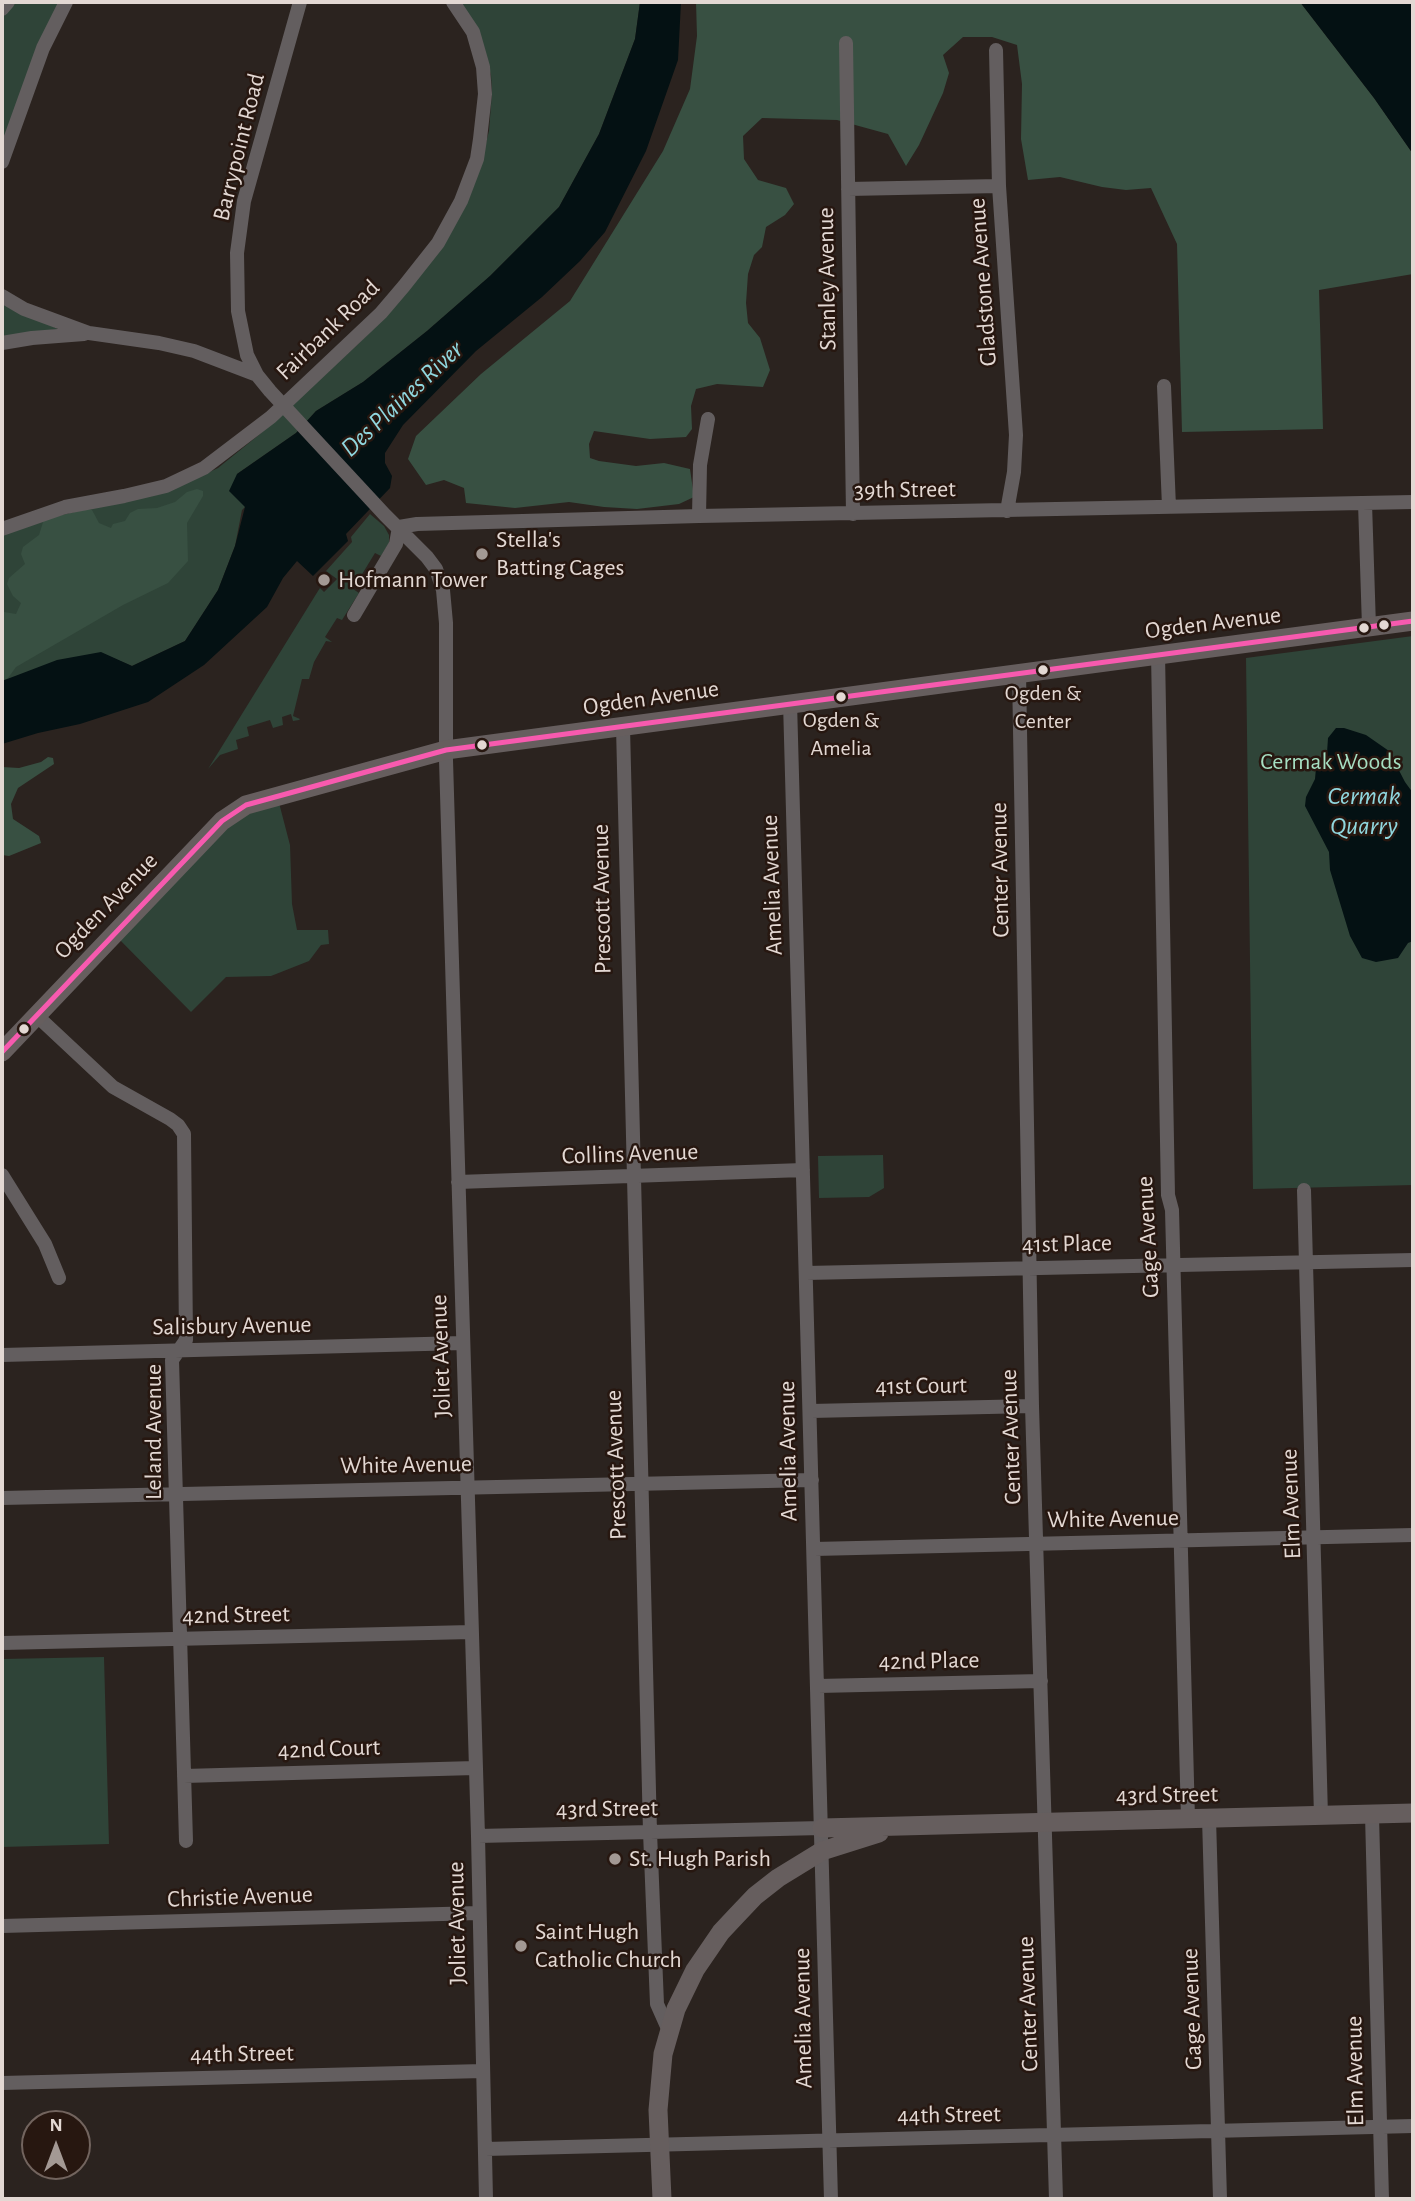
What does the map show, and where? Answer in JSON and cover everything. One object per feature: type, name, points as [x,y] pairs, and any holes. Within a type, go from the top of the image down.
[{"type":"main road","name":"Ogden Avenue","points":[[2,1052],[232,812],[246,805],[446,750],[1413,621]]},
{"type":"main road","name":"43rd Street","points":[[922,1826],[1413,1813]]},
{"type":"main road","points":[[822,1828],[922,1826]]},
{"type":"main road","points":[[662,2199],[660,2079],[669,2031],[695,1970],[721,1932],[763,1890],[800,1863],[822,1851],[873,1834],[922,1826]]},
{"type":"street","points":[[2,9],[8,2]]},
{"type":"street","points":[[2,162],[43,48],[66,2]]},
{"type":"street","name":"Barrypoint Road","points":[[300,2],[244,201],[237,253],[238,312],[247,355],[257,375],[385,515]]},
{"type":"street","name":"Fairbank Road","points":[[2,528],[65,507],[145,492],[188,477],[288,410],[381,313],[438,243],[461,201],[477,159],[485,94],[482,67],[476,40],[466,19],[453,2]]},
{"type":"street","name":"Stanley Avenue","points":[[846,44],[853,514]]},
{"type":"street","name":"Gladstone Avenue","points":[[996,50],[999,186],[1016,435],[1014,472],[1007,511]]},
{"type":"street","points":[[848,189],[999,186]]},
{"type":"street","points":[[2,296],[24,309],[89,333],[194,351],[257,375]]},
{"type":"street","points":[[2,344],[32,338],[89,333]]},
{"type":"street","points":[[1164,386],[1169,507]]},
{"type":"street","points":[[699,516],[700,465],[708,418]]},
{"type":"street","name":"39th Street","points":[[399,527],[417,524],[699,516],[1413,502]]},
{"type":"street","points":[[1365,503],[1369,627]]},
{"type":"street","name":"Joliet Avenue","points":[[385,515],[436,569],[442,587],[446,623],[446,750],[486,2199]]},
{"type":"street","points":[[354,615],[396,544],[399,527]]},
{"type":"street","name":"Gage Avenue","points":[[1158,654],[1168,1195],[1172,1210],[1188,1819]]},
{"type":"street","name":"Center Avenue","points":[[1019,673],[1032,1406],[1056,2199]]},
{"type":"street","name":"Amelia Avenue","points":[[790,702],[831,2199]]},
{"type":"street","name":"Prescott Avenue","points":[[623,727],[650,1832],[657,2004],[669,2031]]},
{"type":"street","name":"Leland Avenue","points":[[36,1015],[113,1087],[170,1119],[182,1129],[184,1140],[186,1340],[172,1360],[186,1841]]},
{"type":"street","name":"Collins Avenue","points":[[458,1182],[803,1170]]},
{"type":"street","points":[[2,1175],[45,1244],[59,1278]]},
{"type":"street","name":"Elm Avenue","points":[[1304,1190],[1321,1816]]},
{"type":"street","name":"41st Place","points":[[806,1273],[1413,1260]]},
{"type":"street","name":"Salisbury Avenue","points":[[2,1355],[463,1343]]},
{"type":"street","name":"41st Court","points":[[811,1411],[1032,1406]]},
{"type":"street","name":"White Avenue","points":[[2,1498],[811,1480]]},
{"type":"street","name":"White Avenue","points":[[814,1549],[1413,1535]]},
{"type":"street","name":"42nd Street","points":[[2,1643],[471,1632]]},
{"type":"street","name":"42nd Place","points":[[818,1686],[1041,1681]]},
{"type":"street","name":"42nd Court","points":[[184,1776],[475,1768]]},
{"type":"street","name":"Elm Avenue","points":[[1371,1815],[1382,2199]]},
{"type":"street","name":"Gage Avenue","points":[[1209,1818],[1220,2199]]},
{"type":"street","name":"43rd Street","points":[[478,1836],[822,1828]]},
{"type":"street","name":"Christie Avenue","points":[[2,1926],[479,1913]]},
{"type":"street","name":"44th Street","points":[[2,2083],[483,2071]]},
{"type":"street","name":"44th Street","points":[[485,2149],[1413,2126]]},
{"type":"green space","points":[[15,2],[60,2],[2,148],[2,18]]},
{"type":"green space","points":[[459,2],[640,2],[635,39],[599,134],[559,207],[490,276],[427,331],[363,382],[316,411],[296,433],[237,474],[245,507],[242,510],[235,546],[218,590],[185,641],[132,666],[101,653],[2,681],[2,536],[15,529],[186,483],[218,468],[260,434],[388,314],[478,174],[489,131],[491,75],[486,57]]},
{"type":"green space","points":[[696,2],[1300,2],[1374,98],[1413,154],[1413,274],[1319,290],[1323,429],[1182,432],[1177,244],[1151,188],[1126,190],[1060,177],[1028,180],[1021,139],[1022,84],[1017,45],[992,37],[963,37],[943,55],[949,73],[943,93],[919,145],[906,166],[888,134],[837,120],[762,118],[743,136],[744,159],[758,180],[786,188],[794,204],[785,215],[766,227],[762,247],[754,255],[748,274],[748,323],[760,338],[770,370],[763,387],[717,384],[696,389],[691,406],[692,429],[686,437],[650,439],[594,431],[589,444],[590,458],[599,461],[636,466],[664,463],[690,469],[694,497],[679,504],[637,509],[569,502],[515,508],[466,503],[464,488],[444,480],[426,485],[408,459],[416,436],[481,374],[570,301],[663,151],[690,89],[697,36]]},
{"type":"green space","points":[[2,302],[58,329],[2,338]]},
{"type":"green space","points":[[197,489],[203,491],[203,496],[187,523],[188,561],[168,583],[123,605],[16,667],[8,678],[2,681],[2,616],[4,612],[16,614],[21,603],[13,596],[7,584],[9,578],[25,564],[21,554],[23,547],[39,535],[44,519],[87,509],[92,510],[99,523],[111,528],[113,524],[125,521],[130,513],[138,509],[157,508],[175,502],[187,492]]},
{"type":"green space","points":[[370,514],[384,526],[389,535],[389,543],[381,556],[375,553],[353,589],[359,593],[342,620],[337,618],[325,637],[332,642],[326,641],[314,662],[309,679],[302,679],[293,716],[300,719],[293,721],[291,714],[282,717],[283,725],[273,728],[270,720],[247,727],[249,736],[236,740],[238,749],[220,755],[208,769],[320,588],[324,592],[337,579],[326,571],[352,542],[351,537]]},
{"type":"green space","name":"Cermak Woods","points":[[1413,636],[1413,1185],[1253,1189],[1246,658]]},
{"type":"green space","points":[[48,757],[53,758],[54,764],[18,788],[11,804],[13,819],[39,836],[41,843],[9,856],[2,855],[2,767],[19,768],[41,762]]},
{"type":"green space","points":[[278,799],[290,845],[292,904],[297,930],[328,930],[329,944],[321,945],[309,961],[271,976],[226,977],[191,1012],[115,935],[224,821]]},
{"type":"green space","points":[[883,1155],[884,1188],[869,1197],[819,1198],[818,1156]]},
{"type":"green space","points":[[104,1657],[109,1844],[2,1847],[2,1659]]},
{"type":"water","name":"Des Plaines River","points":[[640,2],[681,2],[678,60],[646,151],[605,232],[580,261],[542,297],[476,351],[403,425],[385,453],[385,463],[392,476],[390,488],[346,534],[348,541],[313,576],[297,561],[283,578],[267,607],[204,665],[148,702],[80,724],[2,744],[2,681],[57,660],[101,652],[132,666],[185,641],[218,590],[235,546],[245,507],[229,491],[237,474],[296,433],[316,411],[363,382],[427,331],[490,276],[559,207],[599,134],[635,39]]},
{"type":"water","points":[[1300,2],[1410,2],[1413,6],[1413,154],[1374,98]]},
{"type":"water","name":"Cermak Quarry","points":[[1336,728],[1366,735],[1389,751],[1413,793],[1413,941],[1408,943],[1398,958],[1376,962],[1362,958],[1350,936],[1330,870],[1329,852],[1305,806],[1316,768],[1327,753],[1328,738]]},
{"type":"transit line","points":[[2,1052],[222,821],[246,805],[446,750],[1413,621]]},
{"type":"place","name":"Stella's Batting Cages","points":[[482,554]]},
{"type":"place","name":"Hofmann Tower","points":[[324,580]]},
{"type":"place","name":"Ogden & Center","points":[[1043,670]]},
{"type":"place","name":"Ogden & Amelia","points":[[841,697]]},
{"type":"place","name":"St. Hugh Parish","points":[[615,1859]]},
{"type":"place","name":"Saint Hugh Catholic Church","points":[[521,1946]]}]
